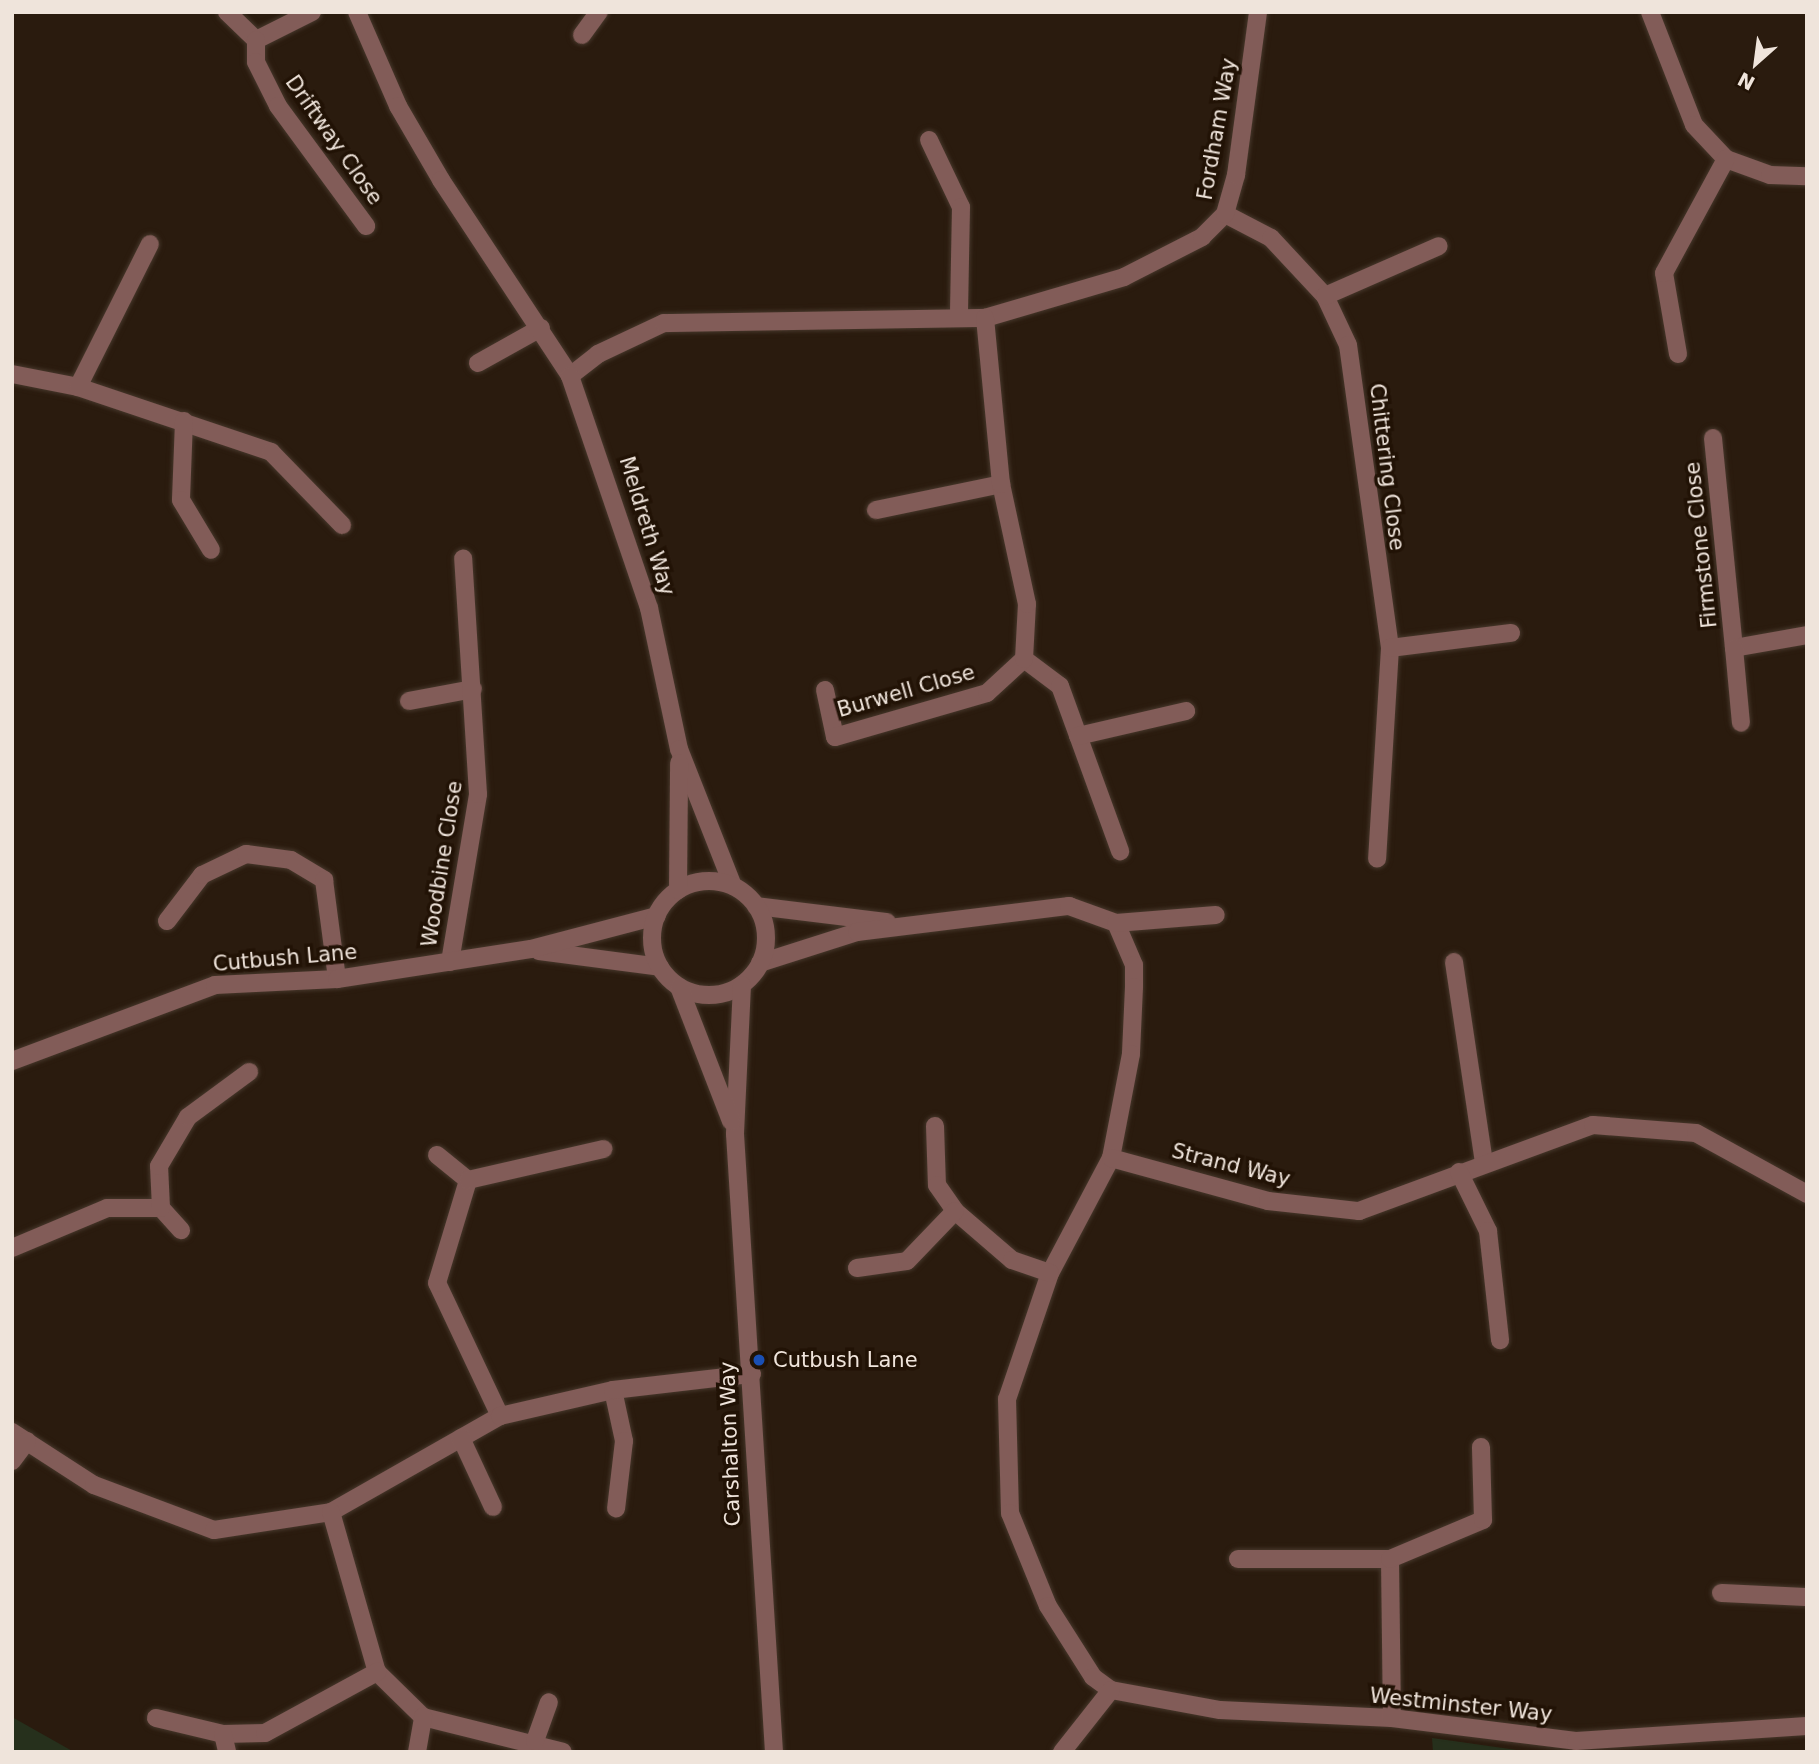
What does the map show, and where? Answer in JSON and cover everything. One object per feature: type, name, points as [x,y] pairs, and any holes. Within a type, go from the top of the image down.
[{"type":"street","points":[[227,12],[256,40],[312,12]]},
{"type":"street","name":"Meldreth Way","points":[[357,12],[398,106],[441,180],[541,328],[570,376],[649,608],[679,749],[733,886]]},
{"type":"street","points":[[582,35],[600,12]]},
{"type":"street","name":"Fordham Way","points":[[570,376],[598,355],[664,323],[959,316],[985,318],[1124,277],[1202,237],[1225,215],[1258,12]]},
{"type":"street","points":[[1650,12],[1695,125],[1726,159],[1770,175],[1807,176]]},
{"type":"street","name":"Driftway Close","points":[[256,40],[256,62],[278,106],[366,226]]},
{"type":"street","points":[[929,140],[961,207],[959,316]]},
{"type":"street","points":[[1678,354],[1664,273],[1726,159]]},
{"type":"street","name":"Chittering Close","points":[[1225,215],[1270,238],[1325,296],[1348,345],[1390,648],[1377,859]]},
{"type":"street","points":[[78,387],[150,244]]},
{"type":"street","points":[[1325,296],[1440,246]]},
{"type":"street","points":[[985,318],[1000,484],[1027,604],[1024,659],[1060,686],[1120,851]]},
{"type":"street","points":[[478,363],[541,328]]},
{"type":"street","points":[[12,374],[78,387],[271,452],[342,525]]},
{"type":"street","points":[[184,421],[181,500],[211,550]]},
{"type":"street","name":"Firmstone Close","points":[[1713,438],[1741,723]]},
{"type":"street","points":[[876,510],[1000,484]]},
{"type":"street","name":"Woodbine Close","points":[[450,962],[478,794],[463,558]]},
{"type":"street","points":[[1390,648],[1511,633]]},
{"type":"street","name":"Firmstone Close","points":[[1734,648],[1807,635]]},
{"type":"street","name":"Burwell Close","points":[[825,690],[835,737],[987,693],[1024,659]]},
{"type":"street","points":[[410,701],[473,689]]},
{"type":"street","points":[[1078,736],[1186,710]]},
{"type":"street","name":"Meldreth Way","points":[[678,890],[679,749]]},
{"type":"street","points":[[167,921],[202,875],[246,853],[291,860],[324,880],[337,979]]},
{"type":"street","points":[[698,882],[733,886],[756,906],[766,931],[760,962],[742,985],[718,995],[678,987],[660,967],[652,937],[657,916],[678,890],[698,882]]},
{"type":"street","points":[[756,906],[915,926]]},
{"type":"street","points":[[760,962],[857,932],[1069,906],[1115,923],[1216,915]]},
{"type":"street","name":"Cutbush Lane","points":[[12,1061],[215,985],[337,979],[450,962],[531,949],[657,916]]},
{"type":"street","points":[[1074,1748],[1111,1690],[1093,1677],[1048,1606],[1010,1513],[1007,1399],[1051,1273],[1111,1158],[1131,1054],[1134,987],[1134,965],[1115,923]]},
{"type":"street","name":"Cutbush Lane","points":[[531,949],[594,963],[660,967]]},
{"type":"street","points":[[1454,962],[1483,1162]]},
{"type":"street","name":"Carshalton Way","points":[[742,985],[735,1134],[752,1374],[754,1511],[774,1752]]},
{"type":"street","name":"Carshalton Way","points":[[678,987],[735,1134]]},
{"type":"street","points":[[181,1230],[161,1208],[159,1166],[188,1117],[249,1072]]},
{"type":"street","name":"Strand Way","points":[[1111,1158],[1268,1201],[1359,1211],[1483,1162],[1593,1125],[1696,1133],[1807,1194]]},
{"type":"street","points":[[935,1126],[937,1185],[954,1211],[1012,1260],[1051,1273]]},
{"type":"street","points":[[468,1180],[603,1149]]},
{"type":"street","points":[[437,1155],[468,1180]]},
{"type":"street","points":[[1459,1172],[1488,1231],[1500,1340]]},
{"type":"street","points":[[468,1180],[438,1283],[500,1416]]},
{"type":"street","points":[[12,1248],[107,1208],[161,1208]]},
{"type":"street","points":[[857,1268],[907,1261],[954,1211]]},
{"type":"street","points":[[12,1461],[20,1436],[94,1485],[214,1530],[331,1512],[500,1416],[613,1390],[752,1374]]},
{"type":"street","points":[[613,1390],[624,1441],[616,1509]]},
{"type":"street","points":[[461,1438],[493,1507]]},
{"type":"street","points":[[1238,1559],[1390,1559],[1483,1520],[1481,1447]]},
{"type":"street","points":[[331,1512],[377,1672],[423,1717],[508,1742],[535,1741],[563,1752]]},
{"type":"street","points":[[1390,1559],[1392,1718]]},
{"type":"street","points":[[1721,1592],[1807,1597]]},
{"type":"street","points":[[156,1718],[223,1734],[265,1733],[377,1672]]},
{"type":"street","name":"Westminster Way","points":[[1111,1690],[1220,1710],[1392,1718],[1576,1741],[1807,1726]]},
{"type":"street","points":[[535,1741],[550,1702]]},
{"type":"street","points":[[418,1752],[423,1717]]},
{"type":"street","points":[[223,1734],[227,1752]]},
{"type":"green space","points":[[12,1717],[74,1752],[12,1752]]},
{"type":"green space","points":[[1432,1738],[1532,1752],[1433,1752]]},
{"type":"place","name":"Cutbush Lane","points":[[759,1360]]}]
